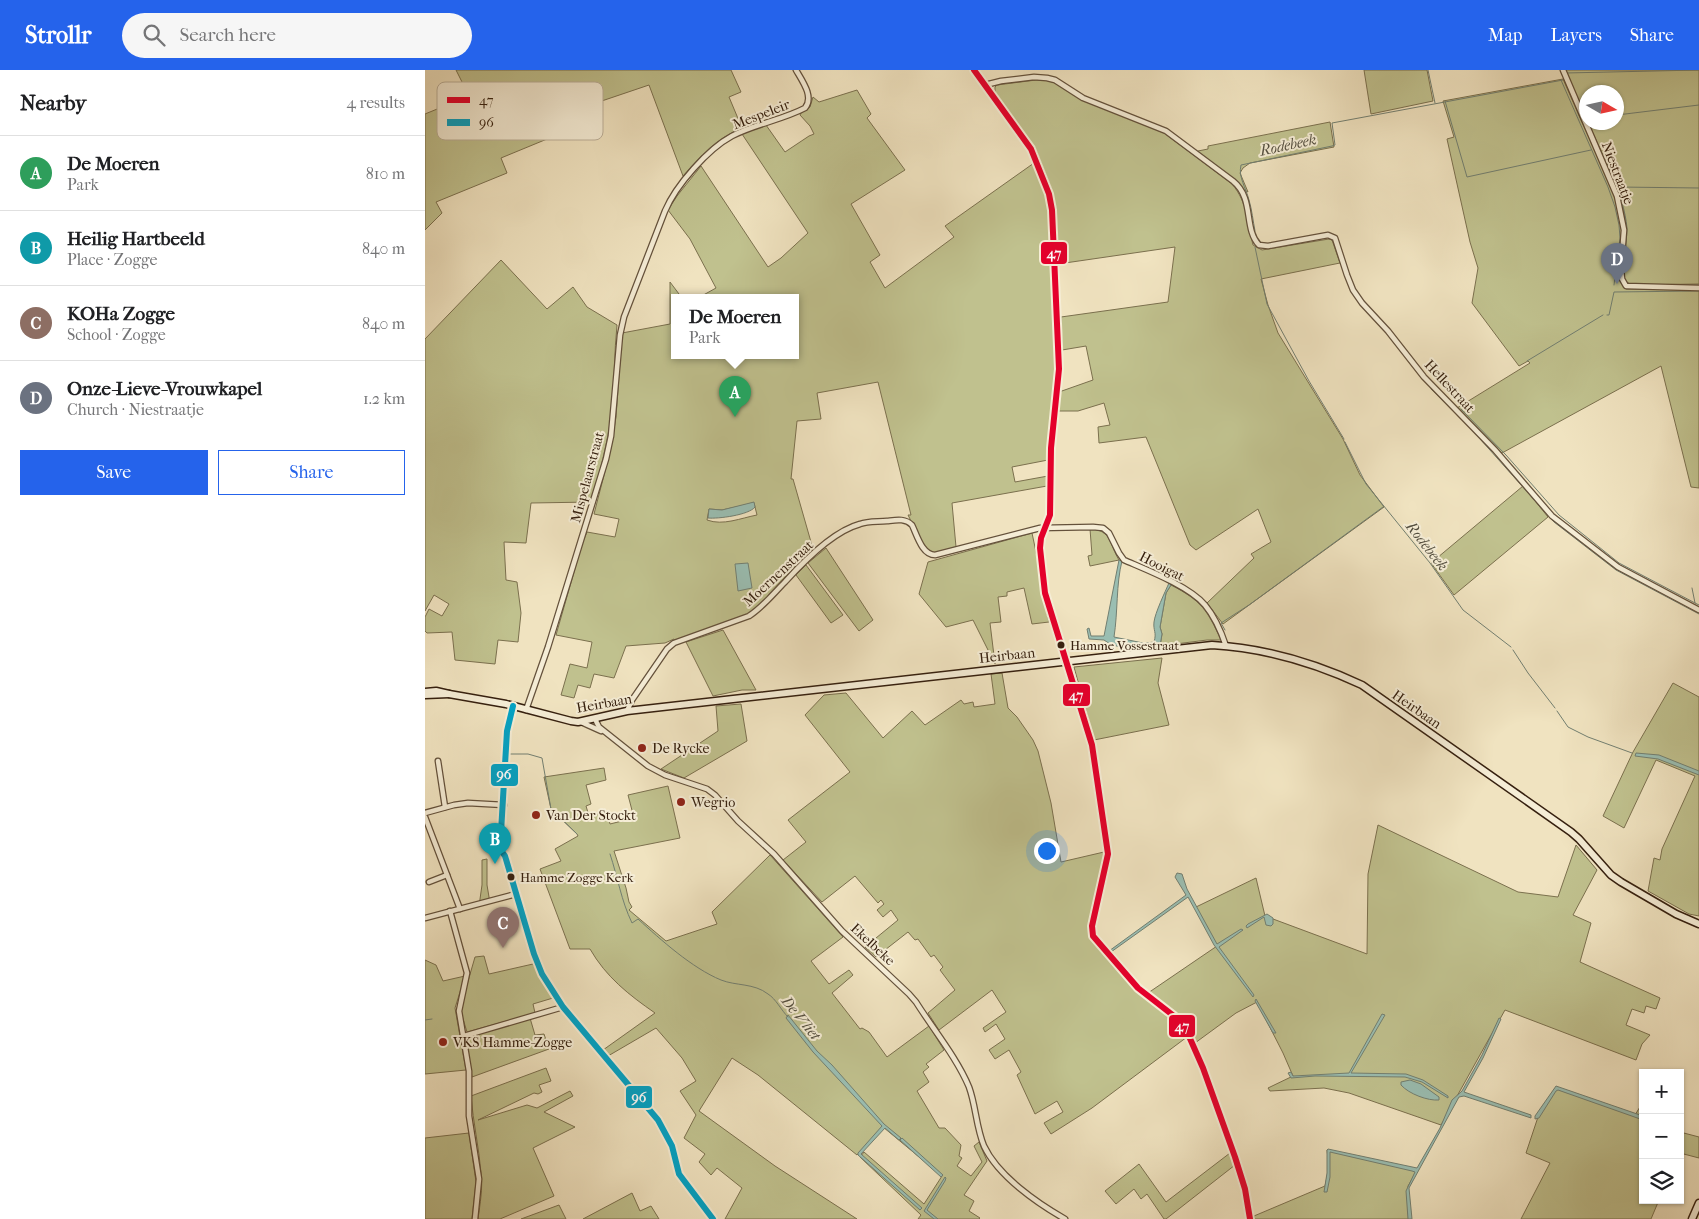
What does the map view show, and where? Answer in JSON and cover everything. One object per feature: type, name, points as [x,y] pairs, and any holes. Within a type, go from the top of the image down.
[{"type":"main road","name":"Heirbaan","points":[[425,694],[449,694],[513,706],[561,719],[579,721],[627,711],[1212,645],[1263,652],[1335,672],[1362,685],[1571,832],[1616,878],[1675,914],[1699,924]]},
{"type":"main road","points":[[1692,1219],[1699,1203]]},
{"type":"street","name":"Mespeleir","points":[[662,219],[669,202],[688,178],[706,157],[723,142],[805,108],[809,104],[810,98],[796,70]]},
{"type":"street","points":[[974,70],[1031,149],[1049,194],[1052,210],[1059,350],[1051,448],[1050,515],[1040,544],[1044,588],[1092,745],[1108,854],[1092,926],[1093,936],[1138,988],[1174,1016],[1188,1034],[1203,1068],[1235,1158],[1245,1189],[1250,1219]]},
{"type":"street","name":"Niestraatje","points":[[1563,72],[1610,178],[1622,214],[1624,238],[1621,274],[1626,286],[1699,288]]},
{"type":"street","name":"Hellestraat","points":[[985,85],[1034,77],[1055,80],[1083,98],[1166,131],[1233,180],[1241,189],[1246,197],[1253,235],[1259,245],[1268,246],[1328,235],[1335,238],[1350,283],[1362,302],[1424,376],[1495,450],[1552,516],[1618,567],[1699,610]]},
{"type":"street","name":"Mispelaarstraat","points":[[526,710],[548,647],[606,459],[611,436],[620,335],[624,317],[662,219]]},
{"type":"street","name":"Moernenstraat","points":[[627,711],[632,700],[667,649],[674,643],[749,616],[759,610],[791,574],[816,551],[856,525],[902,520],[909,522],[926,552],[935,556],[1023,532],[1046,528]]},
{"type":"street","name":"Hooigat","points":[[1046,528],[1093,527],[1106,530],[1124,560],[1193,594],[1204,603],[1212,614],[1226,646]]},
{"type":"street","points":[[513,706],[507,731],[500,849],[505,856],[538,965],[563,1006],[658,1120],[672,1146],[679,1174],[713,1219]]},
{"type":"street","name":"Ekelbeke","points":[[597,718],[597,724],[652,768],[665,775],[707,789],[715,795],[774,854],[846,935],[909,994],[965,1078],[972,1095],[985,1147],[992,1158],[1022,1190],[1065,1219]]},
{"type":"street","name":"Ekelbeke","points":[[579,721],[607,733]]},
{"type":"street","points":[[438,761],[445,807]]},
{"type":"street","points":[[425,813],[468,803],[504,805]]},
{"type":"street","points":[[425,818],[460,909]]},
{"type":"street","points":[[429,882],[447,875]]},
{"type":"street","points":[[425,918],[516,894]]},
{"type":"street","points":[[450,911],[467,975],[459,1008],[469,1070],[469,1116],[479,1179],[475,1219]]},
{"type":"street","points":[[464,1036],[563,1006]]},
{"type":"green space","points":[[456,70],[731,70],[741,92],[729,97],[742,128],[716,142],[683,176],[649,85],[603,101],[603,82],[462,82]]},
{"type":"green space","points":[[1364,70],[1427,70],[1433,101],[1371,114]]},
{"type":"green space","points":[[1564,70],[1699,70],[1699,284],[1632,285],[1625,281],[1623,268],[1626,234],[1624,213],[1611,174],[1591,130],[1624,130],[1624,85],[1579,85],[1579,104]]},
{"type":"green space","points":[[1563,79],[1579,115],[1579,130],[1586,130],[1617,204],[1622,231],[1620,273],[1626,289],[1699,289],[1699,488],[1691,487],[1661,366],[1502,453],[1457,408],[1530,363],[1528,361],[1519,366],[1472,303],[1478,268],[1470,242],[1447,139],[1454,137],[1443,101]]},
{"type":"green space","points":[[1046,80],[1055,83],[1095,105],[1164,133],[1232,184],[1244,206],[1253,245],[1262,250],[1329,239],[1332,240],[1340,263],[1261,279],[1278,333],[1343,439],[1360,475],[1384,507],[1223,624],[1207,603],[1254,558],[1251,554],[1271,542],[1258,509],[1196,550],[1190,545],[1146,437],[1099,443],[1098,427],[1110,425],[1104,403],[1078,411],[1058,411],[1059,392],[1093,380],[1086,346],[1062,350],[1061,317],[1168,302],[1175,247],[1058,264],[1056,209],[1051,188],[1035,148],[995,92],[997,85]]},
{"type":"green space","points":[[857,90],[871,114],[867,118],[905,170],[851,204],[880,255],[870,262],[885,288],[954,237],[945,226],[1034,163],[1047,200],[1056,363],[1048,460],[1012,467],[1015,482],[1048,476],[1047,486],[952,503],[956,547],[933,554],[926,551],[908,515],[911,515],[878,382],[817,393],[821,419],[797,421],[791,479],[793,479],[813,549],[750,614],[675,641],[674,639],[665,643],[626,646],[614,678],[594,674],[590,688],[578,685],[574,698],[561,695],[570,664],[587,668],[592,642],[556,635],[582,544],[587,532],[615,537],[619,519],[594,514],[611,448],[616,417],[622,333],[670,324],[670,282],[679,294],[671,294],[671,359],[799,359],[799,294],[705,294],[716,288],[690,239],[668,210],[701,166],[768,267],[781,258],[808,233],[742,134],[766,125],[785,152],[814,134],[810,126],[800,115],[810,107],[813,97],[819,102]],"holes":[[[754,503],[757,515],[732,521],[713,522],[707,520],[709,509],[722,510]]]},
{"type":"green space","points":[[437,109],[437,140],[545,140],[501,158],[507,173],[436,202],[442,213],[425,230],[425,114]]},
{"type":"green space","points":[[1330,122],[1334,147],[1250,163],[1240,173],[1248,192],[1198,153],[1198,151],[1208,149],[1208,146]]},
{"type":"green space","points":[[501,260],[547,309],[573,287],[587,307],[617,325],[611,419],[592,502],[531,503],[526,543],[504,542],[506,580],[517,582],[521,613],[518,642],[498,640],[495,664],[455,660],[452,632],[427,633],[425,631],[425,617],[429,609],[442,616],[449,604],[434,595],[425,611],[425,339]]},
{"type":"green space","points":[[1523,486],[1548,517],[1454,595],[1431,563]]},
{"type":"green space","points":[[1090,529],[1097,530],[1106,535],[1119,560],[1090,566],[1088,556],[1092,555]]},
{"type":"green space","points":[[1032,533],[1049,622],[1032,624],[1024,588],[1007,592],[1007,596],[998,597],[1001,622],[990,623],[995,664],[973,620],[946,627],[919,594],[928,562]]},
{"type":"green space","points":[[826,548],[873,620],[859,631],[808,563]]},
{"type":"green space","points":[[806,565],[843,615],[831,623],[796,575]]},
{"type":"green space","points":[[1171,585],[1190,596],[1202,607],[1212,621],[1221,640],[1160,646],[1162,634],[1160,627],[1166,593]]},
{"type":"green space","points":[[723,630],[756,690],[742,690],[713,696],[686,642]]},
{"type":"green space","points":[[1162,658],[1158,683],[1169,725],[1094,740],[1074,667]]},
{"type":"green space","points":[[1002,673],[1008,708],[1017,717],[1033,740],[1038,751],[1051,803],[1061,862],[1104,852],[1104,861],[1090,924],[1092,938],[1135,991],[1172,1017],[1187,1037],[1092,1108],[1051,1134],[1044,1123],[1063,1112],[1057,1101],[1035,1114],[1017,1075],[1021,1072],[1009,1050],[995,1059],[989,1050],[1005,1039],[996,1024],[985,1032],[983,1028],[1006,1012],[992,990],[939,1030],[928,1013],[955,990],[940,970],[943,967],[934,955],[931,957],[918,939],[915,940],[908,932],[876,957],[865,947],[898,920],[891,910],[883,917],[877,910],[884,904],[881,900],[878,903],[855,876],[822,902],[783,860],[806,842],[788,820],[850,772],[805,715],[824,695],[846,693],[883,738],[912,711],[925,725],[961,700],[964,704],[973,702],[974,707],[995,704],[991,674]]},
{"type":"green space","points":[[1673,683],[1699,697],[1699,916],[1689,914],[1648,891],[1654,858],[1660,860],[1662,849],[1695,776],[1656,760],[1624,828],[1603,816],[1633,752]]},
{"type":"green space","points":[[741,704],[747,741],[684,778],[661,769],[718,731],[716,706]]},
{"type":"green space","points":[[604,768],[606,780],[586,785],[591,804],[586,806],[589,816],[607,812],[610,824],[634,818],[628,795],[668,786],[680,838],[614,851],[632,907],[629,910],[666,941],[717,924],[712,912],[770,855],[843,937],[811,961],[829,984],[849,970],[853,975],[832,993],[860,1029],[862,1028],[869,1032],[887,1057],[929,1026],[944,1050],[926,1064],[929,1067],[923,1072],[929,1082],[917,1091],[939,1128],[945,1128],[961,1145],[959,1156],[962,1158],[957,1166],[971,1176],[982,1162],[974,1146],[979,1142],[987,1161],[964,1195],[974,1201],[969,1211],[979,1219],[918,1219],[921,1215],[860,1157],[864,1152],[924,1204],[942,1176],[883,1127],[857,1155],[758,1075],[732,1058],[699,1111],[775,1166],[857,1219],[725,1219],[742,1188],[717,1168],[711,1175],[699,1162],[705,1154],[684,1138],[696,1115],[680,1091],[696,1081],[682,1058],[656,1028],[608,1056],[603,1050],[655,1013],[619,985],[603,968],[590,949],[570,949],[540,869],[561,861],[555,849],[578,836],[551,809],[544,777]]},
{"type":"green space","points":[[1378,825],[1518,892],[1558,897],[1576,845],[1597,870],[1573,915],[1591,923],[1580,962],[1660,998],[1656,1009],[1646,1006],[1644,1013],[1632,1009],[1626,1025],[1650,1035],[1642,1044],[1636,1060],[1505,1010],[1441,1125],[1349,1093],[1324,1088],[1270,1091],[1268,1088],[1293,1076],[1257,1002],[1236,1013],[1195,1043],[1175,1015],[1148,993],[1217,946],[1196,907],[1256,878],[1265,916],[1367,954],[1368,874]]},
{"type":"green space","points":[[487,859],[487,885],[490,903],[479,906],[482,885],[482,860]]},
{"type":"green space","points":[[484,956],[489,974],[533,964],[553,998],[533,1004],[535,1013],[467,1032],[460,1009],[475,957]]},
{"type":"green space","name":"VKS Hamme-Zogge","points":[[425,960],[436,965],[443,981],[465,976],[455,1008],[466,1070],[425,1074]]},
{"type":"green space","points":[[530,1018],[535,1035],[544,1034],[549,1049],[472,1077],[466,1038]]},
{"type":"green space","points":[[546,1068],[551,1081],[539,1085],[542,1092],[534,1093],[478,1120],[527,1105],[537,1108],[570,1091],[573,1096],[544,1112],[575,1127],[533,1148],[554,1196],[500,1219],[478,1219],[482,1179],[471,1096]]},
{"type":"green space","points":[[1555,1088],[1635,1115],[1639,1108],[1639,1204],[1657,1204],[1651,1219],[1521,1219],[1550,1163],[1526,1153],[1538,1117]]},
{"type":"green space","points":[[469,1133],[476,1182],[472,1219],[425,1219],[425,1138]]},
{"type":"green space","points":[[1684,1133],[1699,1137],[1699,1158],[1684,1154]]},
{"type":"green space","points":[[1327,1150],[1417,1171],[1408,1186],[1410,1219],[1254,1219],[1254,1216],[1325,1186],[1329,1168]]},
{"type":"green space","points":[[1230,1153],[1235,1165],[1166,1219],[1164,1219],[1147,1194],[1141,1199],[1134,1189],[1116,1204],[1105,1191],[1139,1164],[1166,1202]]},
{"type":"green space","points":[[632,1193],[640,1211],[651,1206],[659,1219],[583,1219]]},
{"type":"green space","points":[[559,1205],[566,1219],[521,1219]]},
{"type":"water","points":[[754,502],[755,507],[747,512],[726,517],[708,518],[709,509],[722,510]]},
{"type":"water","points":[[1119,560],[1122,561],[1114,637],[1143,643],[1143,648],[1120,647],[1104,640],[1089,639],[1087,629],[1089,628],[1091,636],[1104,636]]},
{"type":"water","points":[[748,563],[752,588],[738,591],[735,564]]},
{"type":"water","points":[[1169,583],[1171,585],[1166,593],[1160,627],[1162,634],[1160,646],[1146,647],[1146,643],[1154,642],[1155,618]]},
{"type":"water","points":[[1636,753],[1659,755],[1699,771],[1699,775],[1658,759],[1635,756]]},
{"type":"water","points":[[1177,873],[1182,874],[1187,889],[1217,944],[1241,929],[1243,930],[1219,947],[1254,995],[1253,997],[1214,945],[1188,897],[1111,952],[1109,951],[1186,895],[1175,877]]},
{"type":"water","points":[[1267,914],[1273,918],[1271,926],[1266,925],[1264,917],[1247,928],[1248,924]]},
{"type":"water","points":[[1256,999],[1276,1033],[1273,1033],[1255,1001]]},
{"type":"water","points":[[1382,1014],[1385,1015],[1351,1073],[1406,1074],[1423,1080],[1448,1096],[1448,1098],[1422,1082],[1405,1077],[1315,1076],[1291,1078],[1288,1073],[1291,1072],[1293,1076],[1349,1073]]},
{"type":"water","points":[[788,1015],[817,1051],[832,1065],[884,1124],[901,1138],[899,1140],[885,1128],[861,1154],[922,1208],[920,1210],[858,1155],[882,1126],[813,1052],[786,1018]]},
{"type":"water","points":[[1499,1018],[1501,1019],[1483,1058],[1464,1092],[1531,1115],[1531,1118],[1464,1096],[1459,1097],[1409,1188],[1412,1219],[1408,1219],[1406,1191],[1415,1172],[1412,1171],[1330,1152],[1330,1177],[1327,1192],[1324,1192],[1328,1149],[1417,1168],[1440,1128],[1452,1100],[1462,1091],[1482,1055]]},
{"type":"water","points":[[1410,1080],[1421,1084],[1439,1097],[1439,1100],[1419,1096],[1401,1085],[1401,1082]]},
{"type":"water","points":[[1556,1086],[1639,1115],[1639,1119],[1558,1090],[1539,1118],[1535,1119],[1535,1116]]},
{"type":"water","points":[[902,1138],[943,1175],[941,1177],[900,1140]]},
{"type":"water","points":[[945,1177],[945,1181],[927,1210],[938,1219],[934,1219],[924,1211]]},
{"type":"waterway","name":"Rodebeek","points":[[1428,70],[1435,103]]},
{"type":"waterway","points":[[1566,73],[1699,70]]},
{"type":"waterway","points":[[1561,80],[1615,207],[1620,238],[1614,285]]},
{"type":"waterway","name":"Rodebeek","points":[[1255,231],[1248,196],[1241,178],[1241,165],[1335,145],[1332,123],[1563,80]]},
{"type":"waterway","points":[[1445,101],[1467,177],[1591,150]]},
{"type":"waterway","points":[[1624,114],[1699,105]]},
{"type":"waterway","points":[[1591,130],[1613,177],[1622,203],[1627,228],[1624,256]]},
{"type":"waterway","points":[[1617,187],[1699,188]]},
{"type":"waterway","name":"Rodebeek","points":[[1253,239],[1254,244]]},
{"type":"waterway","name":"Rodebeek","points":[[1255,247],[1267,304],[1309,381],[1344,439]]},
{"type":"waterway","points":[[1624,260],[1624,273]]},
{"type":"waterway","points":[[1670,285],[1699,285]]},
{"type":"waterway","points":[[1607,315],[1609,315],[1614,292],[1699,291]]},
{"type":"waterway","points":[[1527,361],[1603,315]]},
{"type":"waterway","points":[[1431,389],[1473,431],[1554,522],[1616,570],[1699,614]]},
{"type":"waterway","points":[[1461,409],[1506,455],[1559,515],[1619,563],[1695,603]]},
{"type":"waterway","name":"Rodebeek","points":[[1345,442],[1366,484],[1430,563],[1463,610],[1511,647]]},
{"type":"waterway","points":[[1225,630],[1221,623],[1249,605],[1383,507]]},
{"type":"waterway","points":[[1692,588],[1695,603],[1699,605]]},
{"type":"waterway","name":"Rodebeek","points":[[1513,650],[1555,708]]},
{"type":"waterway","name":"Rodebeek","points":[[1557,711],[1568,727],[1588,737],[1632,753]]},
{"type":"waterway","name":"De Vliet","points":[[510,754],[528,754],[542,758],[551,809],[577,834]]},
{"type":"waterway","name":"De Vliet","points":[[610,854],[622,897],[632,923],[638,919],[677,953],[710,975],[727,982],[763,990],[774,999],[788,1017]]},
{"type":"waterway","points":[[425,1020],[432,1019]]},
{"type":"transit line","name":"47","points":[[974,70],[1031,149],[1049,194],[1052,210],[1059,369],[1051,448],[1050,515],[1041,538],[1040,548],[1045,593],[1092,745],[1108,854],[1092,926],[1093,936],[1138,988],[1174,1016],[1188,1034],[1203,1068],[1235,1157],[1245,1189],[1250,1219]]},
{"type":"transit line","name":"96","points":[[513,706],[507,731],[500,849],[505,856],[534,954],[542,974],[563,1007],[658,1120],[672,1146],[679,1174],[713,1219]]},
{"type":"place","name":"Onze-Lieve-Vrouwkapel","points":[[1617,284]]},
{"type":"place","name":"De Moeren","points":[[735,417]]},
{"type":"place","name":"Hamme Vossestraat","points":[[1061,645]]},
{"type":"place","name":"De Rycke","points":[[642,748]]},
{"type":"place","name":"Wegrio","points":[[681,802]]},
{"type":"place","name":"Van Der Stockt","points":[[536,815]]},
{"type":"place","name":"Heilig Hartbeeld","points":[[495,864]]},
{"type":"place","name":"Hamme Zogge Kerk","points":[[511,877]]},
{"type":"place","name":"KOHa Zogge","points":[[503,948]]},
{"type":"place","name":"VKS Hamme-Zogge","points":[[443,1042]]}]
